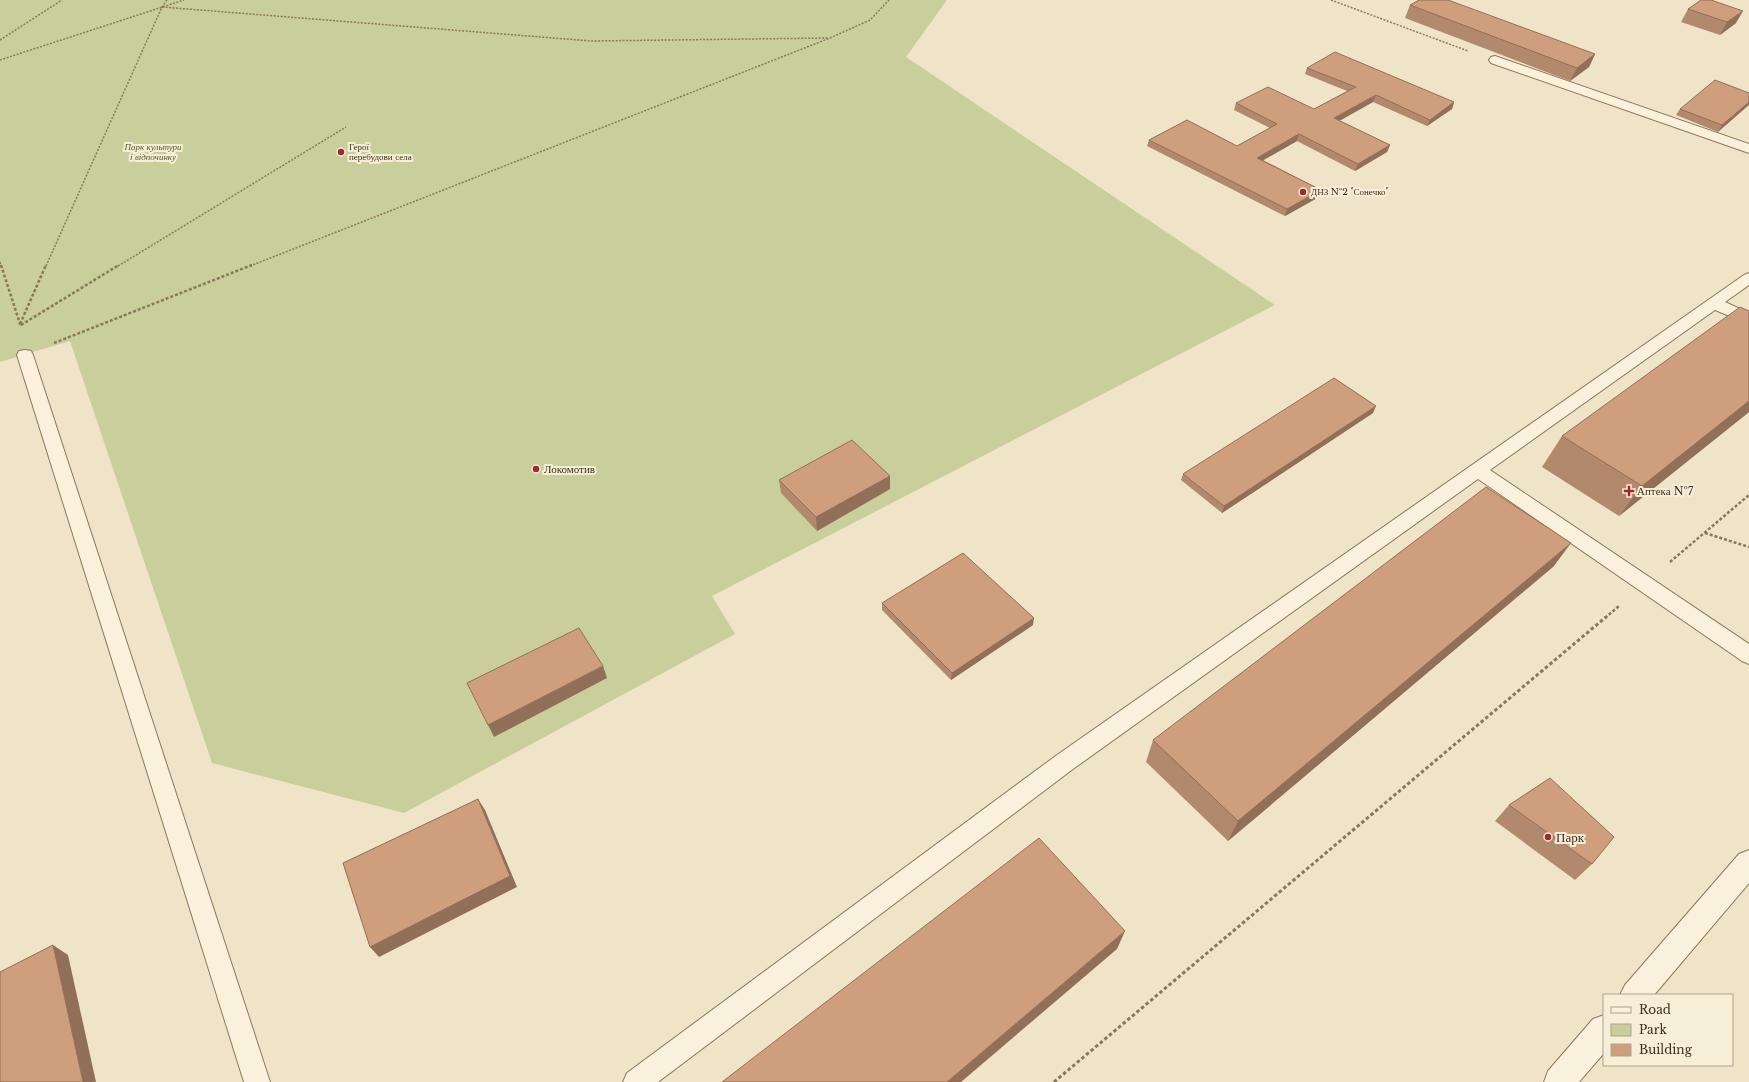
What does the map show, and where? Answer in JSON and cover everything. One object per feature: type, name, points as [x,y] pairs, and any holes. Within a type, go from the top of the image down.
[{"type":"street","points":[[1636,994],[1749,864]]},
{"type":"street","points":[[1559,1082],[1603,1031]]},
{"type":"lane","points":[[1495,60],[1749,149]]},
{"type":"lane","points":[[636,1082],[1065,762],[1749,278]]},
{"type":"lane","points":[[1714,303],[1749,319]]},
{"type":"lane","points":[[25,355],[257,1082]]},
{"type":"lane","points":[[1477,470],[1749,655]]},
{"type":"path","points":[[0,40],[62,0]]},
{"type":"path","points":[[20,325],[162,7],[167,0]]},
{"type":"path","points":[[0,60],[184,0]]},
{"type":"path","points":[[0,262],[20,325],[25,355],[830,38],[870,20],[889,0]]},
{"type":"path","points":[[1331,0],[1495,60]]},
{"type":"path","points":[[162,7],[591,40],[830,38]]},
{"type":"path","points":[[20,325],[346,127]]},
{"type":"path","points":[[1054,1082],[1749,495]]},
{"type":"path","points":[[1704,533],[1749,547]]},
{"type":"green space","name":"Локомотив","points":[[0,0],[947,0],[906,57],[1275,305],[712,596],[735,634],[404,813],[212,763],[70,341],[0,362]]},
{"type":"building","points":[[1419,0],[1448,0],[1595,54],[1577,68],[1410,5]]},
{"type":"building","points":[[1701,0],[1711,0],[1743,11],[1727,22],[1688,9]]},
{"type":"building","points":[[1335,52],[1454,102],[1430,120],[1376,95],[1334,118],[1390,145],[1358,164],[1299,134],[1257,158],[1321,190],[1287,209],[1149,140],[1187,120],[1237,146],[1277,124],[1236,103],[1268,87],[1314,109],[1356,87],[1307,68]]},
{"type":"building","points":[[1715,80],[1749,93],[1749,102],[1722,125],[1680,109]]},
{"type":"building","points":[[1740,307],[1749,311],[1749,401],[1642,486],[1562,436]]},
{"type":"building","points":[[1334,378],[1376,406],[1224,506],[1183,474]]},
{"type":"building","points":[[852,440],[890,476],[816,517],[779,480]]},
{"type":"building","points":[[1486,487],[1571,543],[1238,821],[1153,740]]},
{"type":"building","points":[[963,553],[1034,618],[952,673],[882,603]]},
{"type":"building","points":[[579,628],[603,666],[488,725],[467,683]]},
{"type":"building","points":[[1550,778],[1614,837],[1592,864],[1509,805]]},
{"type":"building","points":[[478,799],[510,876],[370,947],[343,863]]},
{"type":"building","points":[[1039,838],[1125,931],[947,1082],[722,1082]]},
{"type":"building","points":[[53,945],[83,1082],[0,1082],[0,972]]},
{"type":"place","name":"Герої перебудови села","points":[[341,152]]},
{"type":"place","name":"ДНЗ №2 \"Сонечко\"","points":[[1303,192]]},
{"type":"place","name":"Локомотив","points":[[536,469]]},
{"type":"place","name":"Аптека №7","points":[[1629,491]]},
{"type":"place","name":"Парк","points":[[1548,837]]},
{"type":"park label","name":"Парк культури і відпочинку","points":[[153,152]]}]
